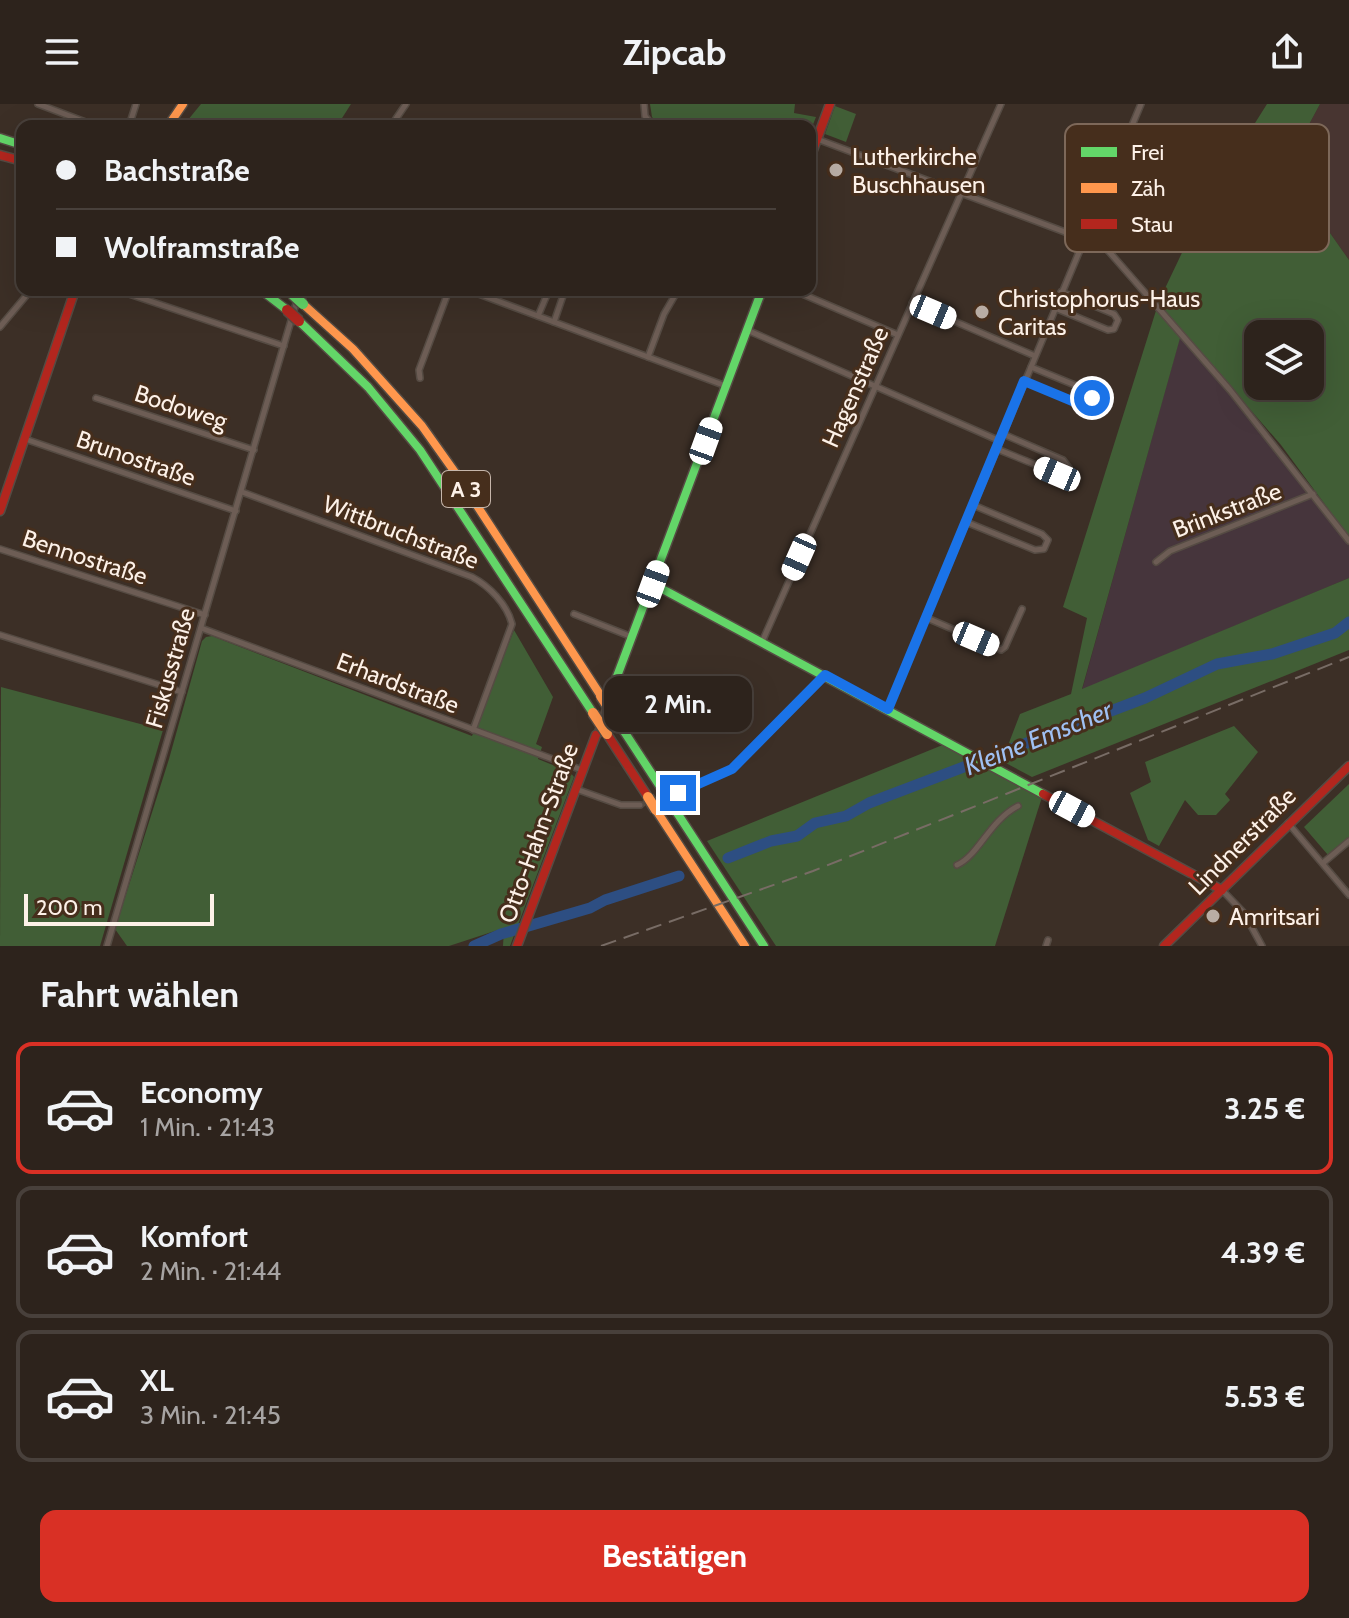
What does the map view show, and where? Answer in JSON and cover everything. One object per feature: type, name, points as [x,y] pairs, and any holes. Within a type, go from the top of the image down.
[{"type":"main road","points":[[816,139],[830,104]]},
{"type":"main road","points":[[0,511],[73,296]]},
{"type":"main road","name":"A 3","points":[[269,296],[368,387],[420,450],[593,713],[601,734],[644,801],[656,810],[745,946]]},
{"type":"main road","name":"A 3","points":[[297,296],[353,349],[422,426],[606,695],[614,716],[764,946]]},
{"type":"main road","points":[[606,695],[653,584],[760,296]]},
{"type":"main road","points":[[653,584],[1222,890]]},
{"type":"main road","name":"Otto-Hahn-Straße","points":[[517,946],[583,770],[601,734]]},
{"type":"main road","name":"Lindnerstraße","points":[[1164,946],[1349,766]]},
{"type":"street","points":[[38,104],[80,120]]},
{"type":"street","name":"Hagenstraße","points":[[762,642],[1001,104]]},
{"type":"street","points":[[1132,124],[1141,104]]},
{"type":"street","name":"Brinkstraße","points":[[816,148],[961,192],[1065,230]]},
{"type":"street","points":[[888,709],[1078,252]]},
{"type":"street","name":"Brinkstraße","points":[[1110,252],[1238,400],[1349,541]]},
{"type":"street","points":[[1055,308],[1108,330],[1114,329],[1118,320],[1114,314],[1061,292]]},
{"type":"street","points":[[0,327],[26,296]]},
{"type":"street","points":[[135,296],[284,346]]},
{"type":"street","name":"Fiskusstraße","points":[[107,946],[284,346],[292,296]]},
{"type":"street","points":[[420,378],[419,370],[447,296]]},
{"type":"street","points":[[484,296],[726,386]]},
{"type":"street","points":[[538,316],[546,296]]},
{"type":"street","points":[[554,322],[563,296]]},
{"type":"street","points":[[648,357],[664,314],[674,296]]},
{"type":"street","points":[[807,296],[898,335]]},
{"type":"street","points":[[912,303],[1035,356]]},
{"type":"street","points":[[747,330],[1000,441]]},
{"type":"street","points":[[1024,381],[1084,406],[1092,398],[1087,390],[1031,367]]},
{"type":"street","name":"Bodoweg","points":[[96,398],[254,450]]},
{"type":"street","points":[[997,449],[1057,474],[1063,475],[1069,468],[1063,460],[1003,434]]},
{"type":"street","name":"Brunostraße","points":[[25,439],[236,511]]},
{"type":"street","name":"Wittbruchstraße","points":[[242,492],[488,585],[510,616],[512,624],[473,730]]},
{"type":"street","name":"Brinkstraße","points":[[1156,562],[1170,551],[1313,494]]},
{"type":"street","points":[[966,522],[1035,550],[1044,549],[1048,540],[1042,534],[973,505]]},
{"type":"street","name":"Bennostraße","points":[[0,549],[205,615]]},
{"type":"street","points":[[927,618],[1001,650],[1022,609]]},
{"type":"street","points":[[574,614],[632,637]]},
{"type":"street","name":"Erhardstraße","points":[[201,628],[583,770]]},
{"type":"street","points":[[0,635],[182,692]]},
{"type":"street","points":[[678,793],[732,769],[825,675]]},
{"type":"street","points":[[576,789],[621,805],[644,801]]},
{"type":"street","points":[[957,865],[966,860],[1000,817],[1018,806]]},
{"type":"street","points":[[1288,823],[1349,895]]},
{"type":"street","points":[[1323,863],[1349,841]]},
{"type":"street","points":[[1222,890],[1244,913],[1262,946]]},
{"type":"shaded area","points":[[1320,104],[1349,104],[1349,260],[1329,232],[1329,124],[1309,124]]},
{"type":"shaded area","points":[[1181,333],[1349,543],[1349,578],[1082,690]]},
{"type":"green space","points":[[201,104],[351,104],[341,120],[188,120]]},
{"type":"green space","points":[[650,104],[795,104],[794,113],[816,117],[815,120],[655,120]]},
{"type":"green space","points":[[1267,104],[1320,104],[1309,124],[1254,124]]},
{"type":"green space","points":[[835,106],[856,114],[846,142],[825,134]]},
{"type":"green space","points":[[1329,232],[1349,260],[1349,537],[1281,445],[1182,331],[1082,689],[1349,578],[1349,650],[1032,777],[1002,761],[1020,714],[1071,694],[1087,618],[1063,607],[1159,301],[1182,252],[1329,252]]},
{"type":"green space","points":[[514,630],[553,697],[536,744],[542,747],[538,759],[570,772],[574,777],[510,946],[503,946],[504,928],[449,946],[127,946],[115,929],[169,759],[202,641],[206,637],[212,636],[472,736]]},
{"type":"green space","points":[[1,687],[163,730],[100,946],[0,946]]},
{"type":"green space","points":[[1234,726],[1258,752],[1225,794],[1230,800],[1216,815],[1198,815],[1185,800],[1159,846],[1148,840],[1130,793],[1151,782],[1145,762]]},
{"type":"green space","points":[[945,744],[1042,797],[995,946],[776,946],[707,841]]},
{"type":"green space","points":[[1349,784],[1349,837],[1328,855],[1304,827]]},
{"type":"waterway","name":"Kleine Emscher","points":[[728,858],[771,841],[797,836],[815,823],[846,816],[869,803],[1145,698],[1217,664],[1272,654],[1335,633],[1349,622]]},
{"type":"waterway","name":"Kleine Emscher","points":[[474,946],[501,934],[590,908],[605,900],[679,876]]},
{"type":"tunnel","points":[[596,735],[607,703]]},
{"type":"tunnel","points":[[640,805],[678,793]]},
{"type":"railway","points":[[601,946],[813,871],[1349,657]]},
{"type":"traffic: fast","points":[[0,138],[16,143]]},
{"type":"traffic: fast","points":[[269,296],[287,310]]},
{"type":"traffic: fast","points":[[294,296],[303,304]]},
{"type":"traffic: fast","points":[[610,695],[760,296]]},
{"type":"traffic: fast","points":[[299,321],[368,387],[420,450],[593,713]]},
{"type":"traffic: fast","points":[[653,584],[1043,794]]},
{"type":"traffic: fast","points":[[614,716],[663,791]]},
{"type":"traffic: fast","points":[[670,802],[764,946]]},
{"type":"traffic: slow","points":[[172,120],[183,104]]},
{"type":"traffic: slow","points":[[303,304],[353,349],[422,426],[601,696]]},
{"type":"traffic: slow","points":[[601,696],[614,716]]},
{"type":"traffic: slow","points":[[593,713],[607,734]]},
{"type":"traffic: slow","points":[[663,791],[670,802]]},
{"type":"traffic: slow","points":[[648,797],[656,810]]},
{"type":"traffic: slow","points":[[656,810],[745,946]]},
{"type":"traffic: jam","points":[[816,142],[830,104]]},
{"type":"traffic: jam","points":[[0,155],[16,159]]},
{"type":"traffic: jam","points":[[0,511],[73,296]]},
{"type":"traffic: jam","points":[[287,310],[299,321]]},
{"type":"traffic: jam","points":[[607,734],[648,797]]},
{"type":"traffic: jam","points":[[517,946],[596,735]]},
{"type":"traffic: jam","points":[[1164,946],[1349,766]]},
{"type":"traffic: jam","points":[[1043,794],[1222,890]]},
{"type":"place","name":"Lutherkirche Buschhausen","points":[[836,170]]},
{"type":"place","name":"Christophorus-Haus Caritas","points":[[982,312]]},
{"type":"place","name":"Amritsari","points":[[1213,916]]},
{"type":"route","points":[[678,793],[732,769],[825,675],[888,709],[1024,381],[1084,406],[1092,398]]}]
